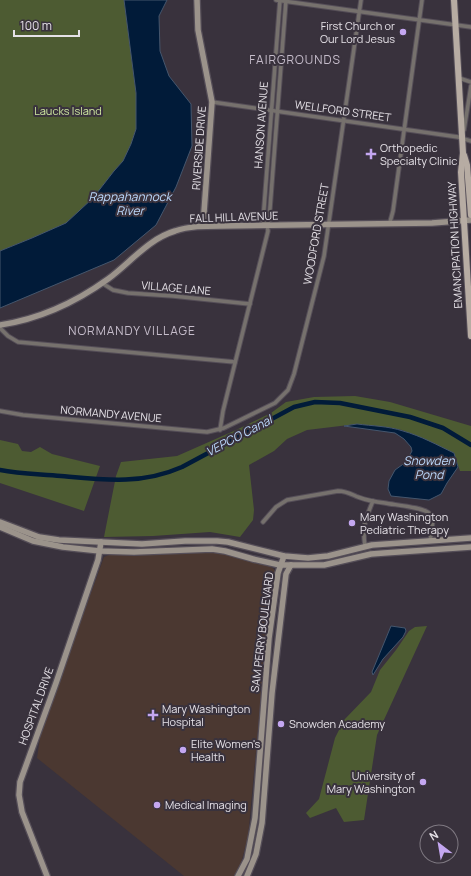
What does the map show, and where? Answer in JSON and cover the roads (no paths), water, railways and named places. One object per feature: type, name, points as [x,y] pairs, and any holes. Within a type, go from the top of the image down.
[{"type":"main road","name":"EMANCIPATION HIGHWAY","points":[[454,0],[463,138],[461,172],[468,221],[471,336]]},
{"type":"main road","name":"EMANCIPATION HIGHWAY","points":[[463,153],[467,165],[471,215]]},
{"type":"street","name":"RIVERSIDE DRIVE","points":[[197,0],[198,30],[212,102],[204,226]]},
{"type":"street","points":[[278,0],[420,21],[455,24],[471,28]]},
{"type":"street","name":"HANSON AVENUE","points":[[267,225],[263,221],[278,0]]},
{"type":"street","name":"WOODFORD STREET","points":[[220,430],[275,403],[284,395],[290,386],[318,279],[329,224],[361,0]]},
{"type":"street","points":[[390,222],[393,211],[422,0]]},
{"type":"street","name":"HANSON AVENUE","points":[[220,430],[223,411],[268,231],[267,225],[269,221],[286,1]]},
{"type":"street","points":[[458,78],[471,82]]},
{"type":"street","points":[[463,138],[471,86]]},
{"type":"street","name":"WELLFORD STREET","points":[[212,102],[404,129],[463,138],[471,141]]},
{"type":"street","name":"FALL HILL AVENUE","points":[[0,326],[43,315],[76,299],[102,283],[157,239],[174,231],[186,228],[204,226],[390,222],[432,223],[468,221]]},
{"type":"street","name":"VILLAGE LANE","points":[[102,283],[113,290],[128,293],[250,304]]},
{"type":"street","points":[[0,326],[8,336],[18,342],[235,362]]},
{"type":"street","name":"NORMANDY AVENUE","points":[[0,411],[23,415],[207,432],[220,430]]},
{"type":"street","points":[[263,522],[276,506],[295,497],[338,491],[348,492],[357,497],[406,506],[428,512],[431,516],[432,528],[430,541]]},
{"type":"street","points":[[365,546],[363,529],[364,522],[374,501]]},
{"type":"street","points":[[0,522],[40,537],[59,540],[142,544],[184,541],[216,541],[228,542],[284,556],[308,558],[328,556],[365,546],[471,538]]},
{"type":"street","points":[[0,527],[26,539],[45,544],[100,551],[134,552],[212,549],[280,565],[324,565],[384,552],[471,547]]},
{"type":"street","name":"HOSPITAL DRIVE","points":[[47,876],[22,812],[19,795],[20,782],[56,683],[100,551],[101,542]]},
{"type":"street","name":"SAM PERRY BOULEVARD","points":[[238,876],[246,859],[255,818],[269,638],[278,573],[284,556]]},
{"type":"street","name":"SAM PERRY BOULEVARD","points":[[247,876],[256,854],[262,822],[278,638],[286,574],[291,565]]},
{"type":"water","name":"Rappahannock River","points":[[124,0],[167,0],[159,16],[160,51],[169,76],[191,104],[192,146],[176,187],[156,225],[114,260],[0,308],[0,251],[66,223],[93,198],[123,161],[131,144],[136,129],[136,93]]},
{"type":"water","name":"Snowden Pond","points":[[357,424],[397,429],[423,438],[454,453],[458,467],[441,494],[429,500],[391,496],[388,489],[389,481],[395,470],[406,462],[412,451],[411,447],[404,439],[395,433],[344,426]]},
{"type":"water","points":[[391,626],[405,628],[406,631],[403,637],[383,659],[373,675],[372,672]]},
{"type":"waterway","name":"VEPCO Canal","points":[[0,470],[107,480],[152,477],[182,467],[294,407],[315,402],[340,403],[410,417],[443,428],[471,445]]},
{"type":"place","name":"First Church or Our Lord Jesus","points":[[403,32]]},
{"type":"place","name":"Orthopedic Specialty Clinic","points":[[371,154]]},
{"type":"place","name":"Mary Washington Pediatric Therapy","points":[[352,523]]},
{"type":"place","name":"Mary Washington Hospital","points":[[153,715]]},
{"type":"place","name":"Snowden Academy","points":[[281,724]]},
{"type":"place","name":"Elite Women's Health","points":[[183,750]]},
{"type":"place","name":"University of Mary Washington","points":[[423,782]]},
{"type":"place","name":"Medical Imaging","points":[[157,805]]},
{"type":"district","name":"FAIRGROUNDS","points":[[295,60]]},
{"type":"district","name":"NORMANDY VILLAGE","points":[[132,331]]},
{"type":"park label","name":"Laucks Island","points":[[68,111]]}]
